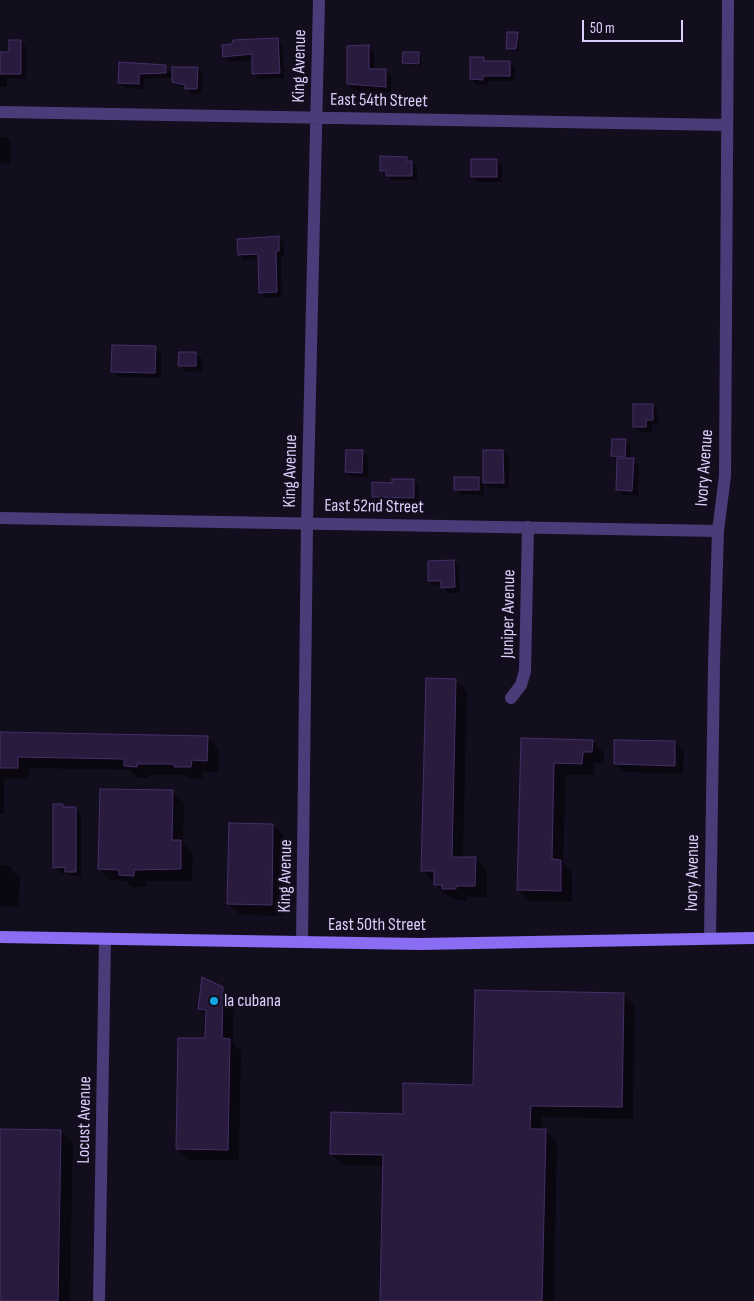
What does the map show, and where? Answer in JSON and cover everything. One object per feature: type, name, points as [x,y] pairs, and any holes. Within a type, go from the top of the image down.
[{"type":"main road","name":"East 50th Street","points":[[0,937],[420,944],[754,938]]},
{"type":"street","name":"King Avenue","points":[[302,942],[307,524],[319,0]]},
{"type":"street","name":"Ivory Avenue","points":[[710,938],[713,674],[718,531],[725,476],[728,0]]},
{"type":"street","name":"East 54th Street","points":[[0,112],[727,126]]},
{"type":"street","name":"East 52nd Street","points":[[0,518],[718,531]]},
{"type":"street","name":"Juniper Avenue","points":[[511,698],[521,685],[525,671],[528,527]]},
{"type":"street","name":"Locust Avenue","points":[[99,1301],[105,938]]},
{"type":"building","points":[[507,32],[518,32],[516,49],[506,49]]},
{"type":"building","points":[[278,38],[280,73],[252,74],[252,54],[223,57],[222,45],[232,44],[233,40]]},
{"type":"building","points":[[9,40],[21,40],[21,74],[0,74],[0,52],[9,52]]},
{"type":"building","points":[[369,45],[369,69],[386,69],[386,87],[347,84],[347,46]]},
{"type":"building","points":[[403,52],[419,52],[419,64],[402,63]]},
{"type":"building","points":[[470,57],[484,57],[484,61],[510,61],[510,76],[483,76],[483,80],[470,79]]},
{"type":"building","points":[[119,62],[166,65],[166,73],[139,74],[139,84],[118,83]]},
{"type":"building","points":[[172,67],[198,67],[197,89],[185,89],[185,85],[172,82]]},
{"type":"building","points":[[380,156],[407,157],[407,161],[412,161],[412,176],[386,176],[386,171],[380,171]]},
{"type":"building","points":[[471,159],[497,159],[497,177],[471,177]]},
{"type":"building","points":[[279,236],[279,251],[276,251],[277,292],[259,293],[258,254],[238,255],[237,239]]},
{"type":"building","points":[[112,345],[156,346],[155,373],[111,372]]},
{"type":"building","points":[[179,352],[196,352],[196,366],[178,366]]},
{"type":"building","points":[[633,404],[653,404],[653,420],[646,420],[646,427],[633,427]]},
{"type":"building","points":[[612,439],[626,439],[625,457],[611,456]]},
{"type":"building","points":[[346,450],[363,450],[362,473],[345,472]]},
{"type":"building","points":[[483,450],[503,450],[504,483],[483,483]]},
{"type":"building","points":[[617,458],[634,458],[632,491],[616,490]]},
{"type":"building","points":[[454,477],[479,477],[479,490],[454,490]]},
{"type":"building","points":[[392,479],[414,479],[414,498],[372,497],[372,482],[392,483]]},
{"type":"building","points":[[454,560],[455,587],[441,588],[441,581],[428,581],[428,561]]},
{"type":"building","points":[[426,678],[456,679],[452,857],[476,857],[475,886],[456,886],[456,889],[442,889],[442,885],[434,885],[434,871],[421,871]]},
{"type":"building","points":[[0,732],[208,736],[207,761],[192,760],[191,767],[174,767],[174,764],[137,764],[137,767],[124,766],[124,759],[18,757],[18,768],[0,768]]},
{"type":"building","points":[[521,738],[593,740],[592,752],[583,752],[582,764],[554,763],[552,859],[561,860],[561,891],[517,890]]},
{"type":"building","points":[[614,740],[675,741],[675,766],[614,764]]},
{"type":"building","points":[[100,789],[173,790],[172,840],[181,840],[181,869],[134,870],[134,876],[119,875],[119,870],[98,869]]},
{"type":"building","points":[[53,804],[63,804],[63,807],[76,807],[76,872],[65,872],[65,867],[53,868]]},
{"type":"building","points":[[229,823],[273,824],[272,905],[227,904]]},
{"type":"building","points":[[202,977],[223,987],[222,1038],[230,1039],[228,1150],[176,1149],[178,1038],[205,1038],[206,1010],[198,1009]]},
{"type":"building","points":[[475,990],[624,993],[622,1107],[531,1106],[530,1129],[546,1129],[542,1301],[380,1301],[383,1155],[330,1154],[331,1112],[403,1114],[403,1083],[473,1085]]},
{"type":"building","points":[[0,1129],[61,1130],[58,1301],[0,1301]]},
{"type":"place","name":"la cubana","points":[[214,1001]]}]
